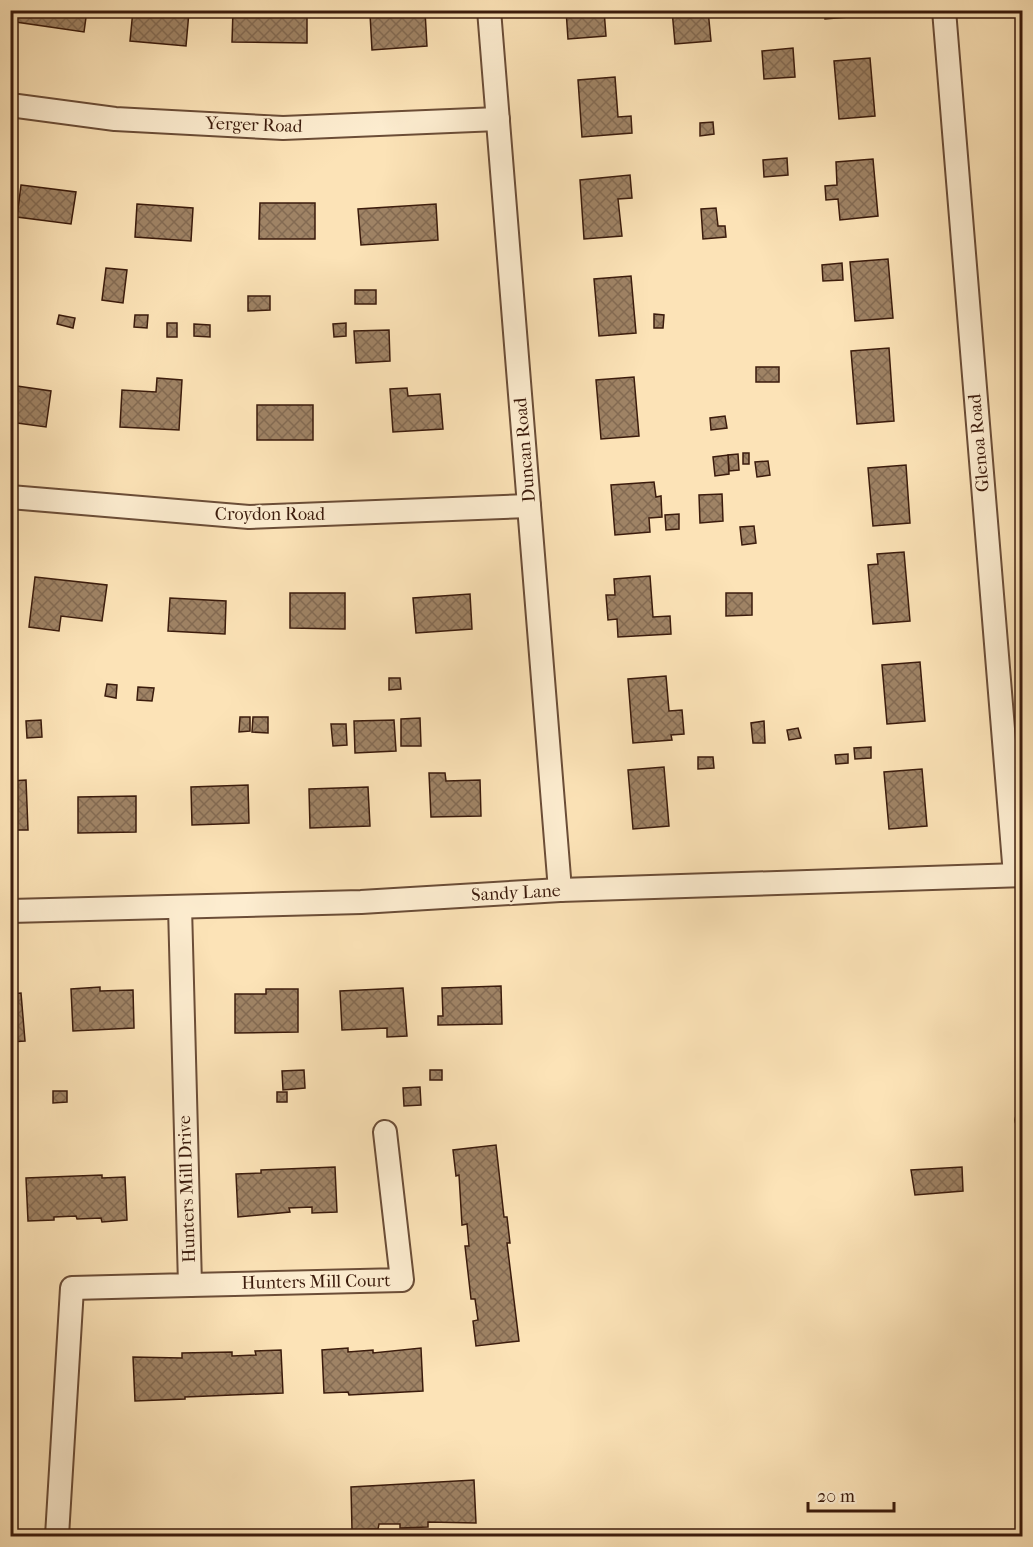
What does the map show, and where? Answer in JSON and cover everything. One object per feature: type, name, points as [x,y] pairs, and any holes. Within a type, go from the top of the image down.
[{"type":"street","name":"Duncan Road","points":[[489,10],[560,890]]},
{"type":"street","name":"Glenoa Road","points":[[944,10],[1019,875]]},
{"type":"street","name":"Yerger Road","points":[[10,105],[116,119],[283,128],[498,119]]},
{"type":"street","name":"Croydon Road","points":[[10,497],[249,517],[529,506]]},
{"type":"street","name":"Sandy Lane","points":[[10,911],[361,902],[560,890],[1019,875]]},
{"type":"street","name":"Hunters Mill Drive","points":[[57,1536],[72,1288],[190,1285],[180,907]]},
{"type":"street","name":"Hunters Mill Court","points":[[190,1285],[402,1280],[385,1132]]},
{"type":"building","points":[[17,10],[87,10],[84,32],[16,22]]},
{"type":"building","points":[[133,10],[189,12],[186,46],[130,41]]},
{"type":"building","points":[[233,10],[307,10],[307,43],[232,42]]},
{"type":"building","points":[[566,10],[604,10],[606,36],[568,39]]},
{"type":"building","points":[[672,10],[708,10],[711,41],[675,44]]},
{"type":"building","points":[[824,10],[861,10],[861,16],[825,19]]},
{"type":"building","points":[[425,11],[427,46],[372,50],[370,14]]},
{"type":"building","points":[[793,48],[795,77],[764,79],[762,51]]},
{"type":"building","points":[[870,58],[875,116],[839,119],[834,61]]},
{"type":"building","points":[[615,77],[618,117],[631,116],[632,133],[582,137],[578,80]]},
{"type":"building","points":[[713,122],[714,134],[700,136],[700,123]]},
{"type":"building","points":[[787,158],[788,175],[764,177],[763,160]]},
{"type":"building","points":[[873,159],[878,216],[840,220],[838,199],[826,200],[825,186],[837,185],[836,162]]},
{"type":"building","points":[[630,175],[632,198],[618,199],[622,236],[584,239],[580,180]]},
{"type":"building","points":[[21,185],[76,192],[71,224],[17,217]]},
{"type":"building","points":[[260,203],[315,203],[315,239],[259,239]]},
{"type":"building","points":[[137,204],[193,208],[191,241],[135,237]]},
{"type":"building","points":[[436,204],[438,240],[361,245],[358,209]]},
{"type":"building","points":[[716,208],[718,226],[725,226],[726,237],[703,239],[701,209]]},
{"type":"building","points":[[888,259],[893,318],[855,321],[850,262]]},
{"type":"building","points":[[842,263],[843,280],[823,281],[822,265]]},
{"type":"building","points":[[106,268],[127,270],[123,303],[102,300]]},
{"type":"building","points":[[631,276],[636,333],[599,336],[594,279]]},
{"type":"building","points":[[355,290],[376,290],[376,304],[355,304]]},
{"type":"building","points":[[248,296],[270,296],[270,310],[248,311]]},
{"type":"building","points":[[654,314],[664,315],[663,328],[654,328]]},
{"type":"building","points":[[59,315],[75,318],[73,328],[57,324]]},
{"type":"building","points":[[135,315],[148,315],[147,328],[134,327]]},
{"type":"building","points":[[167,323],[177,323],[177,337],[167,337]]},
{"type":"building","points":[[346,323],[346,336],[334,337],[333,324]]},
{"type":"building","points":[[194,324],[210,325],[210,337],[194,336]]},
{"type":"building","points":[[389,330],[390,361],[356,363],[354,331]]},
{"type":"building","points":[[889,348],[894,421],[857,424],[851,351]]},
{"type":"building","points":[[756,367],[779,367],[779,382],[756,382]]},
{"type":"building","points":[[634,377],[639,436],[601,439],[596,380]]},
{"type":"building","points":[[157,378],[182,380],[179,430],[120,427],[122,390],[156,392]]},
{"type":"building","points":[[10,385],[51,391],[46,427],[10,422]]},
{"type":"building","points":[[407,388],[408,396],[440,394],[443,429],[393,432],[390,389]]},
{"type":"building","points":[[257,405],[313,405],[313,440],[257,440]]},
{"type":"building","points":[[725,416],[727,428],[711,430],[710,418]]},
{"type":"building","points":[[743,453],[749,453],[749,464],[743,464]]},
{"type":"building","points":[[738,454],[739,470],[729,471],[728,455]]},
{"type":"building","points":[[728,455],[729,474],[715,476],[713,457]]},
{"type":"building","points":[[768,461],[770,475],[757,477],[755,462]]},
{"type":"building","points":[[906,465],[910,523],[873,526],[868,468]]},
{"type":"building","points":[[654,482],[656,497],[661,496],[662,517],[649,518],[650,532],[615,535],[611,485]]},
{"type":"building","points":[[722,494],[723,521],[700,523],[699,495]]},
{"type":"building","points":[[679,514],[679,529],[666,530],[665,515]]},
{"type":"building","points":[[754,526],[756,543],[742,545],[740,527]]},
{"type":"building","points":[[904,552],[910,621],[873,624],[868,565],[878,564],[877,554]]},
{"type":"building","points":[[650,576],[653,617],[670,616],[671,634],[618,637],[617,619],[608,620],[606,595],[615,595],[614,579]]},
{"type":"building","points":[[35,577],[107,585],[102,621],[61,616],[59,631],[29,627]]},
{"type":"building","points":[[290,593],[345,593],[345,629],[290,628]]},
{"type":"building","points":[[726,593],[752,593],[752,615],[726,616]]},
{"type":"building","points":[[470,594],[472,629],[416,633],[413,598]]},
{"type":"building","points":[[170,598],[226,601],[225,634],[168,631]]},
{"type":"building","points":[[920,662],[925,721],[887,724],[882,665]]},
{"type":"building","points":[[666,676],[669,711],[682,710],[684,734],[671,735],[672,740],[633,743],[628,679]]},
{"type":"building","points":[[389,678],[400,678],[401,689],[389,690]]},
{"type":"building","points":[[107,684],[117,685],[116,698],[105,696]]},
{"type":"building","points":[[138,687],[154,688],[152,701],[137,700]]},
{"type":"building","points":[[240,717],[250,717],[250,731],[239,732]]},
{"type":"building","points":[[253,717],[268,717],[268,733],[252,732]]},
{"type":"building","points":[[420,718],[421,746],[401,746],[401,719]]},
{"type":"building","points":[[41,720],[42,737],[27,738],[26,721]]},
{"type":"building","points":[[394,720],[396,751],[355,753],[354,721]]},
{"type":"building","points":[[764,721],[765,743],[753,743],[751,723]]},
{"type":"building","points":[[331,724],[346,724],[347,745],[333,746]]},
{"type":"building","points":[[798,728],[801,738],[789,740],[787,730]]},
{"type":"building","points":[[871,747],[871,758],[855,759],[854,748]]},
{"type":"building","points":[[848,754],[848,763],[836,764],[835,755]]},
{"type":"building","points":[[698,757],[713,757],[714,768],[698,769]]},
{"type":"building","points":[[664,767],[669,826],[633,829],[628,770]]},
{"type":"building","points":[[922,769],[927,826],[889,829],[884,772]]},
{"type":"building","points":[[429,773],[445,773],[446,781],[480,780],[481,816],[431,817]]},
{"type":"building","points":[[26,780],[28,830],[10,830],[11,781]]},
{"type":"building","points":[[248,785],[249,823],[192,825],[191,787]]},
{"type":"building","points":[[368,787],[370,826],[310,828],[309,789]]},
{"type":"building","points":[[136,796],[136,832],[78,833],[78,797]]},
{"type":"building","points":[[501,986],[502,1024],[438,1025],[438,1016],[443,1016],[442,988]]},
{"type":"building","points":[[100,987],[100,991],[133,990],[134,1028],[73,1031],[71,989]]},
{"type":"building","points":[[403,988],[407,1036],[387,1037],[387,1028],[342,1030],[340,991]]},
{"type":"building","points":[[266,989],[298,989],[298,1032],[235,1033],[235,994],[266,994]]},
{"type":"building","points":[[21,993],[25,1041],[10,1042],[10,994]]},
{"type":"building","points":[[304,1070],[305,1088],[283,1090],[282,1071]]},
{"type":"building","points":[[430,1070],[442,1070],[442,1080],[430,1080]]},
{"type":"building","points":[[420,1087],[421,1105],[404,1106],[403,1088]]},
{"type":"building","points":[[53,1091],[67,1091],[67,1102],[53,1103]]},
{"type":"building","points":[[277,1092],[287,1092],[287,1102],[277,1102]]},
{"type":"building","points":[[496,1145],[504,1217],[507,1217],[510,1243],[507,1243],[519,1341],[476,1346],[473,1321],[478,1320],[475,1299],[471,1299],[465,1246],[469,1246],[467,1224],[462,1225],[459,1175],[456,1176],[453,1150]]},
{"type":"building","points":[[335,1167],[337,1212],[312,1213],[312,1207],[289,1208],[290,1212],[238,1217],[236,1174],[261,1173],[261,1170]]},
{"type":"building","points":[[962,1167],[963,1191],[915,1195],[911,1170]]},
{"type":"building","points":[[102,1175],[102,1178],[125,1177],[127,1220],[102,1222],[101,1218],[77,1219],[76,1216],[28,1221],[26,1178]]},
{"type":"building","points":[[348,1348],[348,1352],[373,1350],[373,1353],[421,1348],[423,1391],[349,1395],[348,1392],[324,1393],[322,1350]]},
{"type":"building","points":[[281,1350],[283,1393],[135,1401],[133,1357],[182,1358],[182,1353],[232,1352],[232,1356],[256,1355],[255,1351]]},
{"type":"building","points":[[474,1480],[476,1523],[428,1522],[428,1527],[400,1528],[400,1524],[379,1524],[378,1529],[352,1530],[351,1487]]}]
